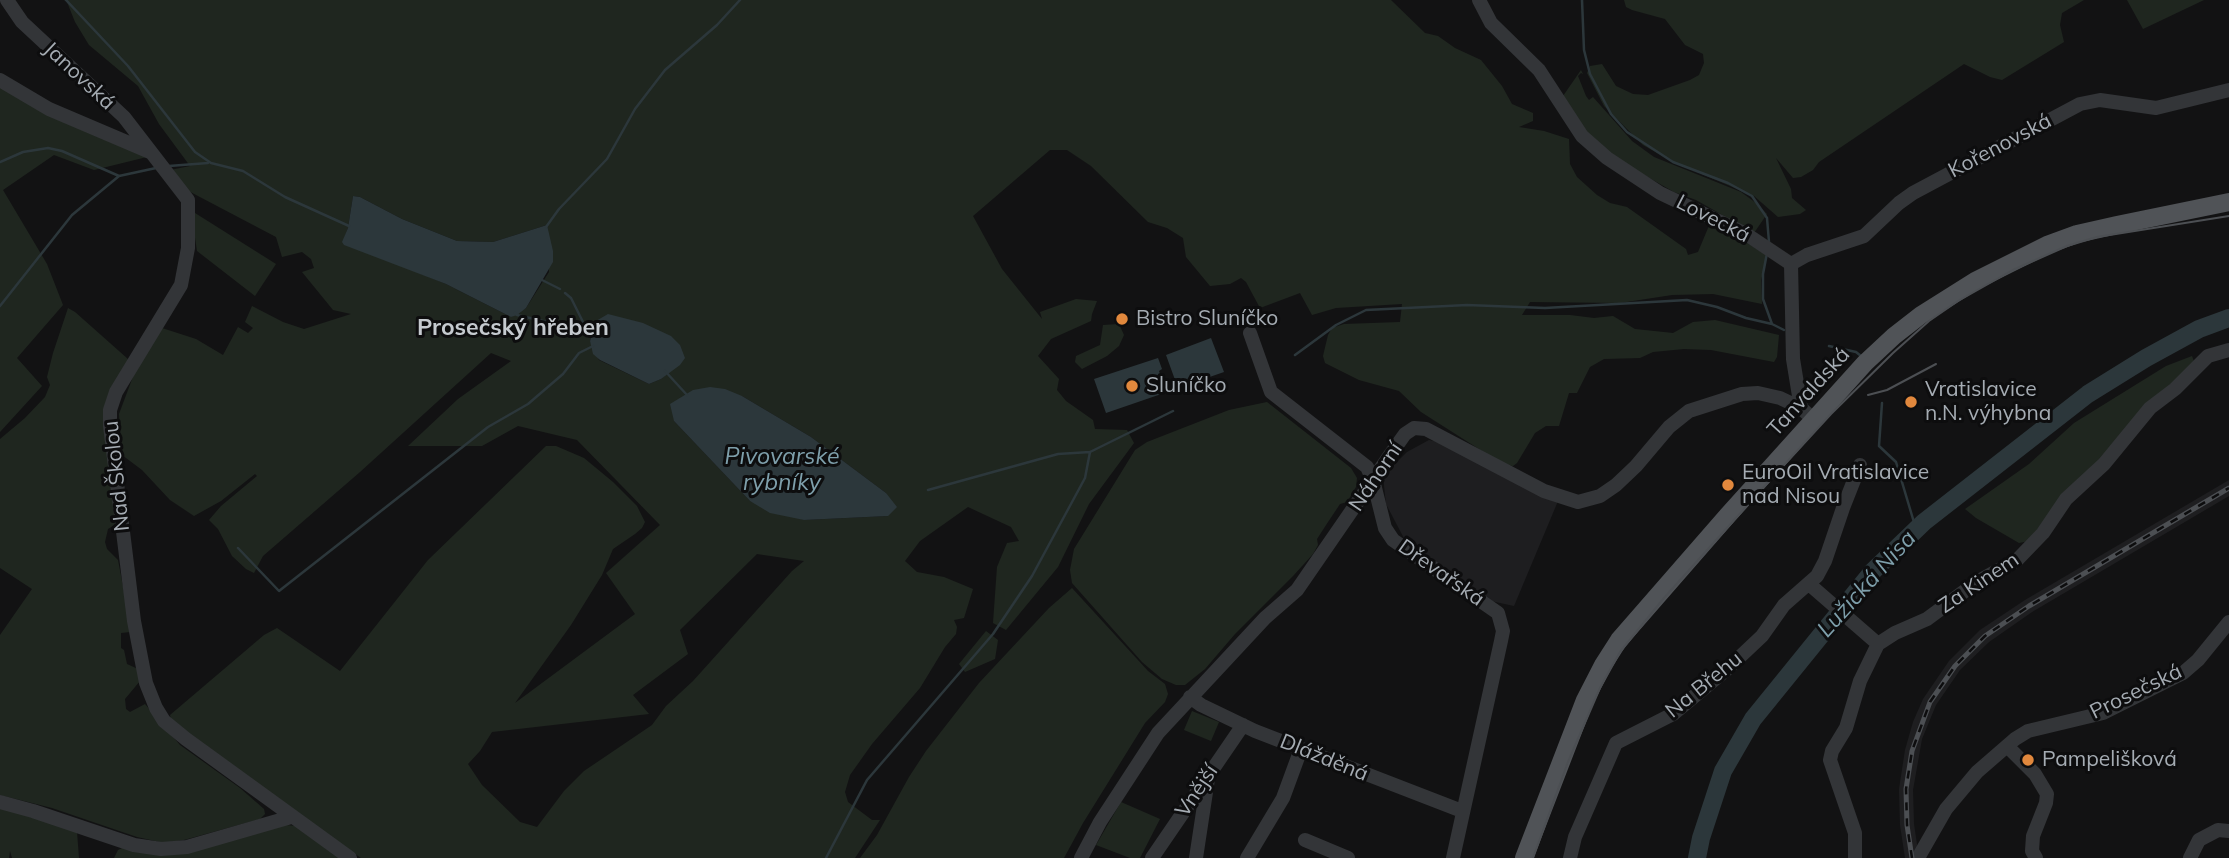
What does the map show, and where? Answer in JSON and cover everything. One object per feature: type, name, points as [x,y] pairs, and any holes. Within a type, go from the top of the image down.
[{"type":"main road","name":"Tanvaldská","points":[[1524,858],[1585,700],[1609,654],[1807,414],[1921,315],[1994,270],[2046,245],[2077,234],[2229,202]]},
{"type":"street","name":"Janovská","points":[[7,0],[22,22],[124,117],[152,152]]},
{"type":"street","name":"Lovecká","points":[[1479,0],[1491,23],[1548,81],[1576,127],[1607,158],[1660,193],[1746,234],[1791,264]]},
{"type":"street","points":[[0,80],[49,109],[152,152]]},
{"type":"street","name":"Kořenovská","points":[[1791,264],[1807,254],[1864,236],[1913,193],[2080,104],[2100,100],[2156,108],[2229,90]]},
{"type":"street","name":"Nad Školou","points":[[152,152],[188,200],[188,248],[181,285],[116,392],[110,418],[132,608],[146,683],[164,721],[186,740],[350,858]]},
{"type":"street","points":[[1791,264],[1793,359],[1807,414]]},
{"type":"street","name":"Dřevařská","points":[[1250,332],[1271,392],[1367,467],[1385,528],[1393,540],[1498,613],[1502,624],[1502,641],[1453,858]]},
{"type":"street","name":"Za Kinem","points":[[1878,644],[1927,619],[1977,582],[2017,560],[2043,533],[2066,499],[2104,464],[2150,408],[2175,389],[2208,356],[2229,350]]},
{"type":"street","name":"Náhorní","points":[[1081,858],[1100,822],[1158,733],[1265,618],[1297,590],[1405,434],[1414,428],[1426,429],[1544,491],[1578,502],[1600,496],[1616,485],[1636,466],[1668,427],[1689,411],[1752,393],[1767,394],[1807,414]]},
{"type":"street","name":"Na Břehu","points":[[1570,858],[1575,837],[1616,743],[1672,714],[1762,636],[1784,605],[1810,584],[1825,561],[1860,465]]},
{"type":"street","points":[[1810,584],[1878,644],[1860,681],[1846,728],[1832,751],[1830,760],[1855,833],[1855,858]]},
{"type":"street","name":"Prosečská","points":[[1918,858],[1946,809],[1977,772],[2028,730],[2103,713],[2183,673],[2198,660],[2229,622]]},
{"type":"street","name":"Dlážděná","points":[[1191,697],[1201,705],[1243,725],[1462,811]]},
{"type":"street","name":"Vnější","points":[[1152,858],[1243,725]]},
{"type":"street","points":[[2007,746],[2035,774],[2047,794],[2033,836],[2032,851],[2036,858]]},
{"type":"street","points":[[1247,858],[1283,798],[1301,749]]},
{"type":"street","points":[[1196,858],[1209,774]]},
{"type":"street","points":[[0,802],[134,845],[160,849],[187,847],[291,817]]},
{"type":"street","points":[[2190,858],[2199,840],[2218,830],[2229,831]]},
{"type":"street","points":[[1305,840],[1324,853],[1348,858]]},
{"type":"shaded area","points":[[64,0],[1391,0],[1425,33],[1438,36],[1455,48],[1481,60],[1502,86],[1512,104],[1533,113],[1533,121],[1519,127],[1569,139],[1570,164],[1577,177],[1597,195],[1610,203],[1627,207],[1686,249],[1688,255],[1698,252],[1711,221],[1765,254],[1767,258],[1761,280],[1762,304],[1713,294],[1672,295],[1620,303],[1530,302],[1522,315],[1594,318],[1613,316],[1635,329],[1673,333],[1693,322],[1715,320],[1779,335],[1777,357],[1774,362],[1711,350],[1684,349],[1653,352],[1640,358],[1604,359],[1590,367],[1577,393],[1569,393],[1559,426],[1546,426],[1535,433],[1517,463],[1513,466],[1504,465],[1421,412],[1399,391],[1359,380],[1325,363],[1323,356],[1332,328],[1344,324],[1400,322],[1402,304],[1336,308],[1312,315],[1300,293],[1260,308],[1241,278],[1230,284],[1210,286],[1186,257],[1183,238],[1167,228],[1148,222],[1091,166],[1067,150],[1050,150],[973,216],[1002,269],[1042,319],[1040,312],[1076,299],[1097,301],[1091,321],[1051,339],[1038,356],[1059,379],[1057,390],[1066,401],[1093,420],[1095,429],[1127,430],[1134,443],[1089,504],[1058,567],[1006,630],[993,623],[997,567],[1007,543],[1019,541],[1011,527],[968,507],[920,541],[905,561],[917,572],[944,577],[973,589],[964,618],[954,620],[956,634],[920,688],[872,744],[850,775],[845,792],[848,802],[872,820],[880,820],[855,858],[361,858],[228,765],[171,719],[170,715],[264,635],[277,628],[340,671],[428,560],[546,446],[556,446],[584,458],[637,506],[645,522],[635,534],[613,549],[602,575],[571,625],[515,703],[635,614],[606,573],[660,525],[577,440],[518,426],[482,446],[408,446],[458,399],[511,361],[491,353],[263,556],[254,573],[246,569],[232,556],[218,529],[209,520],[221,506],[257,476],[255,474],[221,501],[194,516],[170,500],[142,470],[122,455],[119,414],[137,366],[162,328],[196,339],[223,355],[238,327],[248,333],[253,328],[245,322],[252,306],[304,329],[351,314],[333,310],[302,272],[314,268],[311,259],[302,252],[282,257],[276,237],[179,186],[170,170],[190,166],[159,124],[138,86],[89,45]],"holes":[[[353,196],[457,241],[493,242],[547,225],[549,272],[526,308],[511,317],[446,284],[343,242]],[[596,321],[668,373],[649,384],[599,360],[590,341]],[[742,396],[811,437],[886,493],[888,516],[804,520],[750,501],[674,421]],[[757,554],[804,561],[693,681],[666,706],[652,725],[584,771],[564,791],[537,827],[520,822],[482,785],[468,764],[492,732],[649,714],[633,695],[688,654],[680,630]]]},
{"type":"shaded area","points":[[1624,0],[2084,0],[2062,13],[2060,25],[2064,42],[2002,80],[1964,64],[1801,177],[1793,178],[1776,158],[1791,189],[1792,198],[1806,210],[1800,214],[1778,217],[1754,196],[1673,162],[1643,145],[1604,106],[1587,73],[1590,66],[1602,64],[1616,86],[1633,94],[1648,95],[1699,75],[1704,63],[1703,54],[1685,45],[1665,19],[1632,10],[1626,7]]},
{"type":"shaded area","points":[[2127,0],[2204,0],[2143,29]]},
{"type":"shaded area","points":[[1581,70],[1583,74],[1578,76],[1586,96],[1589,100],[1593,97],[1632,141],[1654,157],[1741,192],[1756,203],[1767,214],[1754,233],[1630,167],[1591,139],[1563,96]]},
{"type":"shaded area","points":[[0,86],[147,157],[94,170],[54,155],[3,190],[47,264],[63,305],[17,358],[42,386],[0,432]]},
{"type":"shaded area","points":[[195,213],[276,264],[255,296],[197,251],[192,218]]},
{"type":"shaded area","points":[[68,308],[128,359],[113,402],[116,524],[108,529],[105,542],[107,549],[118,560],[125,597],[130,632],[121,633],[121,648],[124,650],[127,664],[138,669],[140,681],[125,699],[126,709],[130,712],[145,704],[180,745],[240,788],[264,809],[265,814],[260,819],[164,843],[137,837],[52,808],[0,795],[0,635],[32,589],[0,568],[0,439],[45,397],[50,385],[47,377],[53,353]]},
{"type":"shaded area","points":[[1119,324],[1124,335],[1119,346],[1107,356],[1082,369],[1075,362],[1076,356],[1100,345],[1103,325]]},
{"type":"shaded area","points":[[2192,356],[2195,364],[2029,541],[2019,543],[1965,509],[2029,464],[2074,423],[2166,366]]},
{"type":"shaded area","points":[[1267,402],[1351,468],[1357,478],[1356,487],[1347,502],[1340,504],[1317,539],[1318,545],[1313,554],[1293,576],[1235,634],[1205,669],[1185,685],[1176,685],[1162,679],[1142,662],[1072,583],[1070,570],[1074,549],[1135,450],[1147,442],[1229,410]]},
{"type":"shaded area","points":[[1429,440],[1449,444],[1558,501],[1514,606],[1491,601],[1407,544],[1386,504],[1383,476],[1407,452]]},
{"type":"shaded area","points":[[2229,480],[2229,496],[2032,612],[1989,642],[1960,670],[1936,705],[1922,739],[1913,790],[1919,858],[1905,858],[1900,825],[1899,789],[1905,750],[1923,699],[1949,661],[1980,630],[2025,600]]},
{"type":"shaded area","points":[[1072,588],[1148,671],[1165,684],[1168,694],[1165,702],[1145,723],[1064,858],[860,858],[877,835],[926,751],[979,683],[1049,608]]},
{"type":"shaded area","points":[[986,631],[998,640],[995,659],[965,672],[959,664]]},
{"type":"shaded area","points":[[1192,711],[1219,722],[1211,741],[1184,730]]},
{"type":"shaded area","points":[[1121,802],[1160,819],[1140,858],[1130,858],[1096,845]]},
{"type":"shaded area","points":[[0,807],[77,832],[79,858],[12,858],[10,851],[9,858],[0,858]]},
{"type":"shaded area","points":[[286,825],[297,826],[341,858],[114,858],[118,850],[124,847],[141,851]]},
{"type":"water","points":[[353,196],[457,241],[493,242],[547,225],[553,262],[526,308],[511,317],[446,284],[344,245],[342,242],[348,228]]},
{"type":"water","points":[[608,314],[643,323],[671,336],[680,345],[685,358],[661,379],[649,384],[600,360],[593,354],[590,341],[596,321]]},
{"type":"water","name":"Sluníčko","points":[[1211,338],[1224,372],[1178,388],[1166,355]]},
{"type":"water","name":"Sluníčko","points":[[1158,358],[1162,380],[1165,379],[1170,391],[1106,413],[1094,379]]},
{"type":"water","name":"Pivovarské rybníky","points":[[710,387],[725,389],[742,396],[811,437],[886,493],[897,507],[888,516],[804,520],[770,513],[750,501],[674,421],[670,404],[693,390]]},
{"type":"waterway","points":[[66,0],[128,66],[195,152],[211,163],[243,171],[285,197],[349,226]]},
{"type":"waterway","points":[[546,227],[559,209],[607,159],[635,109],[665,70],[717,25],[740,0]]},
{"type":"waterway","points":[[1582,0],[1584,50],[1590,74],[1611,114],[1627,132],[1673,162],[1728,183],[1752,196],[1767,218],[1769,242]]},
{"type":"waterway","points":[[0,162],[23,152],[48,148],[62,151],[119,176],[156,168]]},
{"type":"waterway","points":[[169,166],[208,163]]},
{"type":"waterway","points":[[0,306],[72,215],[119,176]]},
{"type":"waterway","points":[[1767,253],[1763,274],[1763,299],[1772,324]]},
{"type":"waterway","points":[[542,280],[560,289]]},
{"type":"waterway","points":[[565,293],[571,298],[588,332],[595,334]]},
{"type":"waterway","points":[[1295,355],[1336,325],[1366,310],[1467,305],[1545,308],[1687,300],[1772,324],[1784,330]]},
{"type":"waterway","points":[[515,313],[586,331]]},
{"type":"waterway","name":"Lužická Nisa","points":[[1697,858],[1723,771],[1753,719],[1873,571],[1924,522],[2088,394],[2199,329],[2229,318]]},
{"type":"waterway","points":[[238,548],[279,591],[488,427],[528,404],[563,374],[579,353],[593,346]]},
{"type":"waterway","points":[[1829,346],[1856,352],[1861,356]]},
{"type":"waterway","points":[[665,371],[687,395]]},
{"type":"waterway","points":[[1882,403],[1879,446],[1896,462],[1916,529]]},
{"type":"waterway","points":[[928,490],[1058,454],[1090,452],[1173,411]]},
{"type":"waterway","points":[[826,858],[867,780],[993,634],[1032,576],[1085,478],[1090,452]]},
{"type":"tram line","points":[[1533,858],[1568,762],[1600,688],[1620,652],[1664,598],[1774,476],[1831,414],[1893,353],[1929,321],[1958,301],[2013,270],[2067,246],[2097,237],[2229,216]]},
{"type":"tram line","points":[[1868,395],[1887,390],[1936,364]]},
{"type":"railway","points":[[1912,858],[1907,825],[1906,789],[1912,751],[1930,702],[1955,666],[1985,636],[2029,606],[2229,488]]},
{"type":"place","name":"Bistro Sluníčko","points":[[1122,319]]},
{"type":"place","name":"Sluníčko","points":[[1132,386]]},
{"type":"place","name":"Vratislavice n.N. výhybna","points":[[1911,402]]},
{"type":"place","name":"EuroOil Vratislavice nad Nisou","points":[[1728,485]]},
{"type":"place","name":"Pampelišková","points":[[2028,760]]},
{"type":"district","name":"Prosečský hřeben","points":[[513,328]]}]
